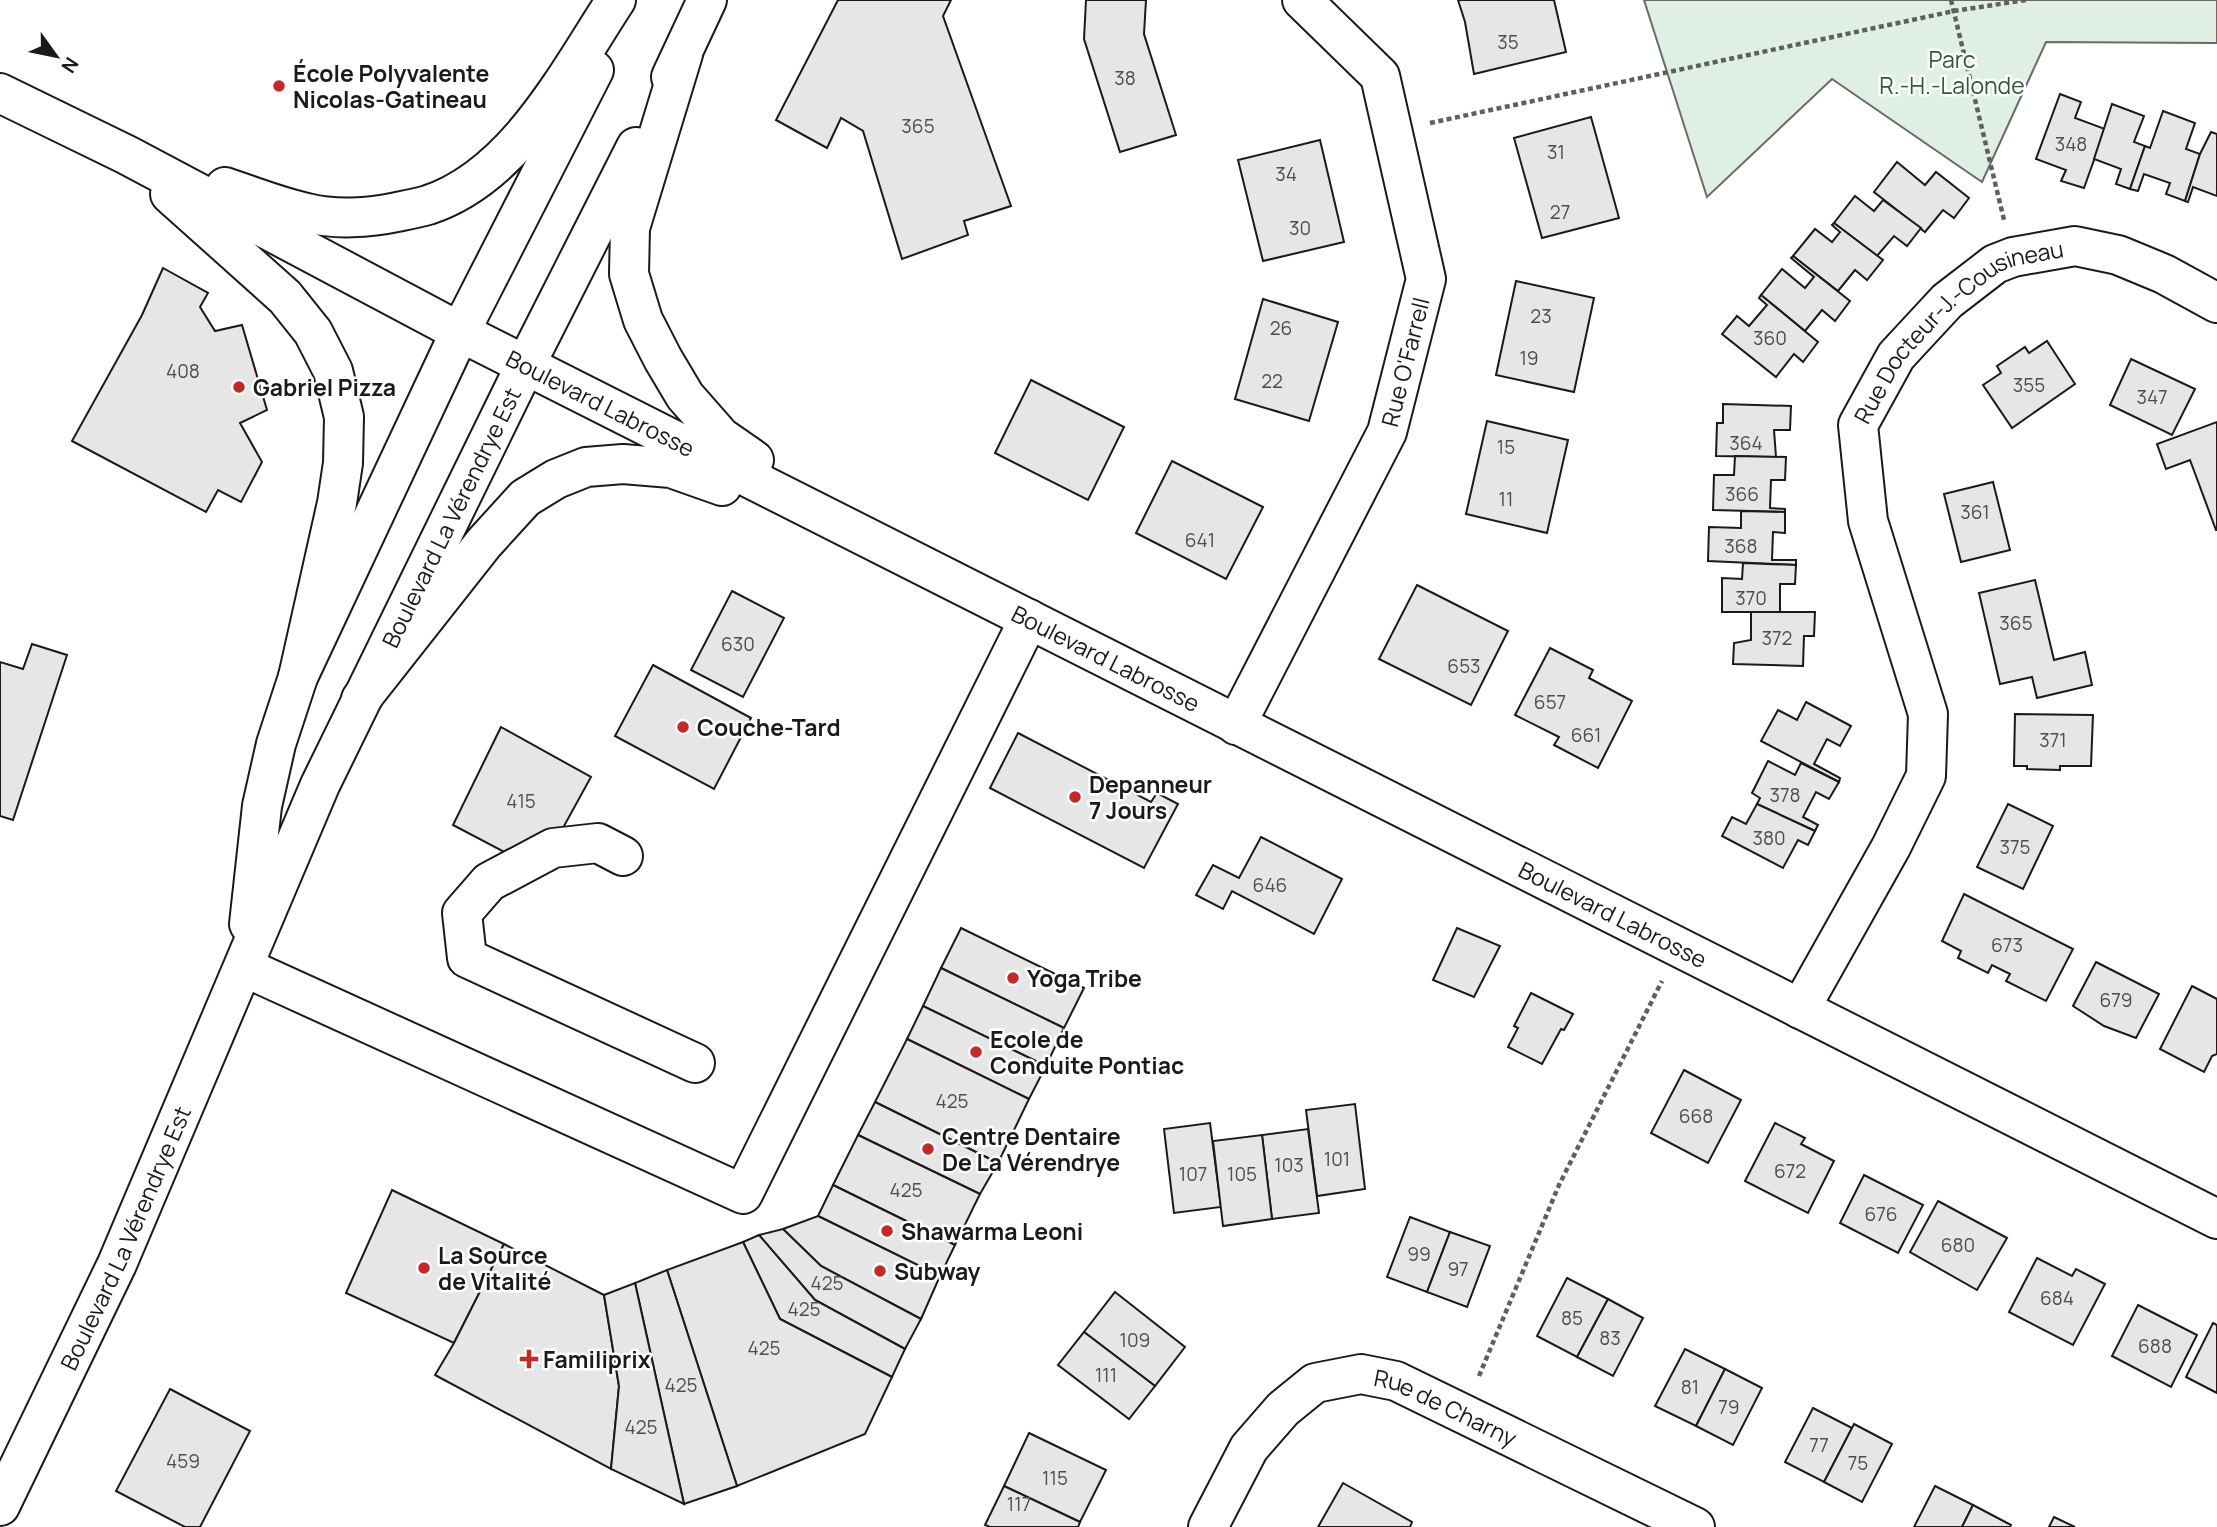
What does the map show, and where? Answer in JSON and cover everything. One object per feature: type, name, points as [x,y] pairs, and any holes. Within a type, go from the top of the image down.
[{"type":"main road","points":[[127,155],[308,214],[378,216],[429,205],[460,190],[499,162],[530,131],[616,0]]},
{"type":"main road","name":"Boulevard La Vérendrye Est","points":[[244,967],[262,806],[276,744],[298,677],[460,332],[590,80],[622,0]]},
{"type":"main road","name":"Boulevard La Vérendrye Est","points":[[0,1506],[121,1256],[320,785],[526,364],[683,54],[707,0]]},
{"type":"main road","name":"Rue O'Farrell","points":[[1236,725],[1387,432],[1426,279],[1380,76],[1302,0]]},
{"type":"main road","points":[[683,54],[630,228],[629,274],[643,320],[685,396],[721,437],[857,531]]},
{"type":"main road","name":"Boulevard Labrosse","points":[[0,93],[127,155],[460,332],[2217,1219]]},
{"type":"main road","points":[[127,155],[285,297],[313,332],[332,371],[344,417],[343,463],[337,503],[298,677]]},
{"type":"main road","name":"Rue Docteur-J.-Cousineau","points":[[1800,1009],[1895,838],[1926,776],[1928,714],[1868,521],[1858,425],[1896,356],[1947,301],[1995,264],[2013,257],[2075,246],[2118,255],[2152,269],[2217,303]]},
{"type":"main road","points":[[361,699],[484,542],[525,498],[556,479],[586,467],[624,464],[671,468],[857,531]]},
{"type":"main road","points":[[244,967],[743,1194],[1029,619]]},
{"type":"main road","points":[[623,856],[598,843],[554,848],[489,882],[462,913],[467,958],[695,1063]]},
{"type":"main road","name":"Rue de Charny","points":[[1208,1527],[1250,1448],[1283,1409],[1315,1383],[1361,1374],[1396,1381],[1695,1527]]},
{"type":"path","points":[[1951,0],[2013,257]]},
{"type":"path","points":[[1393,131],[1954,11],[2026,0]]},
{"type":"path","points":[[1463,1412],[1559,1185],[1679,948]]},
{"type":"green space","name":"Parc R.-H.-Lalonde","points":[[1644,0],[2217,0],[2217,43],[2046,42],[1982,182],[1832,79],[1707,197]]},
{"type":"building","points":[[838,0],[951,0],[943,16],[1011,206],[964,221],[968,235],[902,259],[863,131],[841,118],[827,148],[776,120]]},
{"type":"building","points":[[1086,0],[1146,0],[1144,34],[1176,135],[1120,152],[1084,39]]},
{"type":"building","points":[[1458,0],[1554,0],[1566,52],[1474,74],[1465,22]]},
{"type":"building","points":[[2060,94],[2081,102],[2075,118],[2105,129],[2084,188],[2061,181],[2066,170],[2036,159]]},
{"type":"building","points":[[2112,104],[2144,116],[2134,142],[2145,146],[2130,189],[2116,184],[2121,169],[2094,159]]},
{"type":"building","points":[[2163,111],[2195,123],[2186,149],[2200,154],[2185,201],[2166,194],[2170,183],[2144,174],[2138,191],[2130,189],[2145,146],[2150,148]]},
{"type":"building","points":[[1591,117],[1619,218],[1542,238],[1514,138]]},
{"type":"building","points":[[2211,132],[2217,134],[2217,196],[2193,187],[2188,202],[2185,201],[2200,154]]},
{"type":"building","points":[[1320,140],[1344,242],[1263,261],[1238,160]]},
{"type":"building","points":[[1897,162],[1925,185],[1936,172],[1969,198],[1954,218],[1943,210],[1925,232],[1874,192]]},
{"type":"building","points":[[1855,196],[1874,211],[1883,200],[1921,228],[1907,246],[1894,236],[1877,256],[1834,223]]},
{"type":"building","points":[[1834,223],[1883,260],[1867,280],[1855,270],[1838,291],[1793,256],[1815,229],[1832,242],[1840,232],[1832,225]]},
{"type":"building","points":[[1793,256],[1850,301],[1835,321],[1822,310],[1805,331],[1761,295],[1782,269],[1805,288],[1814,277],[1791,258]]},
{"type":"building","points":[[163,268],[208,293],[200,307],[215,331],[242,325],[267,410],[240,423],[262,462],[241,502],[218,490],[206,512],[72,441],[142,315]]},
{"type":"building","points":[[1516,281],[1594,298],[1574,392],[1496,375]]},
{"type":"building","points":[[1761,295],[1818,342],[1803,362],[1794,354],[1776,377],[1722,334],[1737,316],[1749,326],[1767,305],[1759,298]]},
{"type":"building","points":[[1263,299],[1338,322],[1309,421],[1235,399]]},
{"type":"building","points":[[2047,341],[2075,384],[2012,428],[1983,385],[2001,373],[1997,366],[2025,347],[2029,353]]},
{"type":"building","points":[[2131,359],[2195,389],[2172,435],[2110,405]]},
{"type":"building","points":[[1031,380],[1124,427],[1088,500],[995,453]]},
{"type":"building","points":[[1723,404],[1791,406],[1790,430],[1774,430],[1776,457],[1716,456],[1717,423],[1723,423]]},
{"type":"building","points":[[1487,421],[1568,440],[1547,533],[1466,514]]},
{"type":"building","points":[[2217,422],[2216,530],[2190,460],[2166,469],[2157,444]]},
{"type":"building","points":[[1735,456],[1786,457],[1785,480],[1771,480],[1770,508],[1785,509],[1785,512],[1713,510],[1714,475],[1734,475]]},
{"type":"building","points":[[1172,461],[1263,507],[1226,579],[1136,533]]},
{"type":"building","points":[[1993,482],[2010,550],[1961,562],[1944,494]]},
{"type":"building","points":[[1741,511],[1785,512],[1785,533],[1773,532],[1772,560],[1796,560],[1796,565],[1708,561],[1709,527],[1741,528]]},
{"type":"building","points":[[1743,563],[1796,565],[1795,584],[1780,584],[1780,612],[1722,612],[1722,578],[1742,579]]},
{"type":"building","points":[[2035,580],[2054,660],[2085,652],[2092,685],[2037,698],[2032,677],[2000,684],[1979,593]]},
{"type":"building","points":[[1417,585],[1508,631],[1471,705],[1379,659]]},
{"type":"building","points":[[732,591],[784,618],[743,697],[691,670]]},
{"type":"building","points":[[1751,612],[1815,612],[1814,636],[1804,636],[1803,666],[1733,664],[1734,643],[1751,640]]},
{"type":"building","points":[[32,644],[67,655],[13,820],[0,816],[0,662],[23,669]]},
{"type":"building","points":[[1550,648],[1593,670],[1589,678],[1632,701],[1598,768],[1554,745],[1559,737],[1515,715]]},
{"type":"building","name":"Couche-Tard","points":[[653,665],[751,718],[714,789],[615,736]]},
{"type":"building","points":[[1806,702],[1851,726],[1840,746],[1827,739],[1814,764],[1840,778],[1839,782],[1761,741],[1778,710],[1797,720]]},
{"type":"building","points":[[2015,714],[2093,715],[2091,766],[2060,766],[2060,770],[2014,766]]},
{"type":"building","points":[[501,727],[591,777],[558,837],[508,854],[453,825]]},
{"type":"building","name":"Depanneur 7 Jours","points":[[1018,733],[1151,802],[1157,793],[1178,804],[1144,868],[990,788]]},
{"type":"building","points":[[1768,761],[1795,775],[1801,763],[1839,782],[1829,799],[1816,792],[1803,817],[1818,825],[1815,831],[1757,804],[1760,798],[1752,793]]},
{"type":"building","points":[[1757,804],[1815,831],[1808,845],[1798,840],[1783,868],[1722,836],[1732,817],[1746,824]]},
{"type":"building","points":[[2008,804],[2053,826],[2023,889],[1977,867]]},
{"type":"building","points":[[1261,837],[1342,879],[1314,934],[1232,891],[1223,909],[1196,895],[1213,865],[1239,878]]},
{"type":"building","points":[[1964,894],[2073,949],[2046,1001],[2006,981],[2010,974],[1992,965],[1988,973],[1958,958],[1961,951],[1942,941]]},
{"type":"building","name":"Yoga Tribe","points":[[961,928],[1084,988],[1064,1028],[941,968]]},
{"type":"building","points":[[1457,928],[1500,946],[1474,997],[1433,980]]},
{"type":"building","points":[[2096,962],[2159,994],[2136,1038],[2104,1026],[2073,1006]]},
{"type":"building","points":[[941,968],[1064,1028],[1046,1066],[923,1006]]},
{"type":"building","points":[[2192,986],[2217,999],[2217,1054],[2212,1056],[2204,1072],[2160,1049]]},
{"type":"building","points":[[1531,993],[1573,1014],[1564,1030],[1561,1029],[1542,1064],[1508,1047],[1518,1028],[1514,1026]]},
{"type":"building","name":"Ecole de Conduite Pontiac","points":[[923,1006],[1046,1066],[1029,1099],[907,1039]]},
{"type":"building","points":[[907,1039],[1029,1099],[998,1163],[875,1102]]},
{"type":"building","points":[[1684,1070],[1741,1100],[1708,1163],[1651,1133]]},
{"type":"building","name":"Centre Dentaire De La Vérendrye","points":[[875,1102],[998,1163],[980,1194],[858,1135]]},
{"type":"building","points":[[1355,1104],[1365,1189],[1317,1196],[1306,1110]]},
{"type":"building","points":[[1210,1123],[1221,1207],[1174,1213],[1164,1129]]},
{"type":"building","points":[[1775,1123],[1805,1138],[1801,1144],[1834,1161],[1808,1213],[1745,1181]]},
{"type":"building","points":[[1308,1129],[1319,1213],[1272,1219],[1262,1135]]},
{"type":"building","points":[[858,1135],[980,1194],[955,1245],[833,1185]]},
{"type":"building","points":[[1262,1135],[1272,1219],[1223,1226],[1213,1141]]},
{"type":"building","points":[[1864,1175],[1923,1205],[1898,1253],[1840,1223]]},
{"type":"building","name":"Shawarma Leoni","points":[[833,1185],[955,1245],[940,1276],[818,1216]]},
{"type":"building","name":"La Source de Vitalité","points":[[392,1190],[504,1244],[454,1343],[346,1293]]},
{"type":"building","points":[[1938,1201],[2007,1238],[1977,1290],[1910,1252]]},
{"type":"building","name":"Subway","points":[[818,1216],[940,1276],[921,1319],[821,1266],[783,1229]]},
{"type":"building","points":[[1410,1217],[1450,1232],[1427,1292],[1387,1277]]},
{"type":"building","points":[[783,1229],[821,1266],[921,1319],[905,1349],[815,1300],[759,1235]]},
{"type":"building","points":[[1450,1232],[1490,1246],[1467,1307],[1427,1292]]},
{"type":"building","points":[[759,1235],[815,1300],[905,1349],[892,1377],[780,1319],[743,1242]]},
{"type":"building","points":[[743,1242],[780,1319],[892,1377],[865,1434],[737,1486],[667,1270]]},
{"type":"building","name":"Familiprix","points":[[504,1244],[604,1295],[619,1386],[611,1469],[435,1375]]},
{"type":"building","points":[[2037,1258],[2072,1276],[2076,1269],[2105,1284],[2073,1345],[2009,1312]]},
{"type":"building","points":[[667,1270],[737,1486],[684,1504],[635,1283]]},
{"type":"building","points":[[1567,1278],[1608,1299],[1577,1357],[1537,1336]]},
{"type":"building","points":[[635,1283],[684,1504],[611,1469],[619,1386],[604,1295]]},
{"type":"building","points":[[1115,1292],[1185,1347],[1155,1386],[1084,1332]]},
{"type":"building","points":[[1608,1299],[1643,1318],[1613,1376],[1577,1357]]},
{"type":"building","points":[[2138,1305],[2197,1335],[2171,1387],[2112,1356]]},
{"type":"building","points":[[2213,1323],[2217,1325],[2217,1393],[2186,1377]]},
{"type":"building","points":[[1084,1332],[1155,1386],[1129,1419],[1058,1365]]},
{"type":"building","points":[[1685,1349],[1725,1369],[1696,1426],[1655,1406]]},
{"type":"building","points":[[1725,1369],[1762,1388],[1733,1445],[1696,1426]]},
{"type":"building","points":[[170,1389],[250,1431],[200,1527],[185,1527],[116,1491]]},
{"type":"building","points":[[1813,1408],[1852,1428],[1824,1482],[1785,1462]]},
{"type":"building","points":[[1854,1424],[1892,1444],[1862,1502],[1824,1482]]},
{"type":"building","points":[[1029,1433],[1106,1470],[1080,1522],[1004,1486]]},
{"type":"building","points":[[1343,1483],[1412,1522],[1410,1527],[1318,1527]]},
{"type":"building","points":[[1004,1486],[1080,1522],[1078,1527],[985,1525]]},
{"type":"building","points":[[1935,1486],[1973,1505],[1962,1527],[1914,1527]]},
{"type":"building","points":[[1973,1505],[2011,1525],[2010,1527],[1962,1527]]},
{"type":"building","points":[[2054,1517],[2075,1527],[2049,1527]]},
{"type":"place","name":"École Polyvalente Nicolas-Gatineau","points":[[279,86]]},
{"type":"place","name":"Gabriel Pizza","points":[[239,387]]},
{"type":"place","name":"Couche-Tard","points":[[683,727]]},
{"type":"place","name":"Depanneur 7 Jours","points":[[1075,797]]},
{"type":"place","name":"Yoga Tribe","points":[[1013,978]]},
{"type":"place","name":"Ecole de Conduite Pontiac","points":[[976,1052]]},
{"type":"place","name":"Centre Dentaire De La Vérendrye","points":[[928,1149]]},
{"type":"place","name":"Shawarma Leoni","points":[[887,1231]]},
{"type":"place","name":"La Source de Vitalité","points":[[424,1268]]},
{"type":"place","name":"Subway","points":[[880,1271]]},
{"type":"place","name":"Familiprix","points":[[529,1359]]}]
